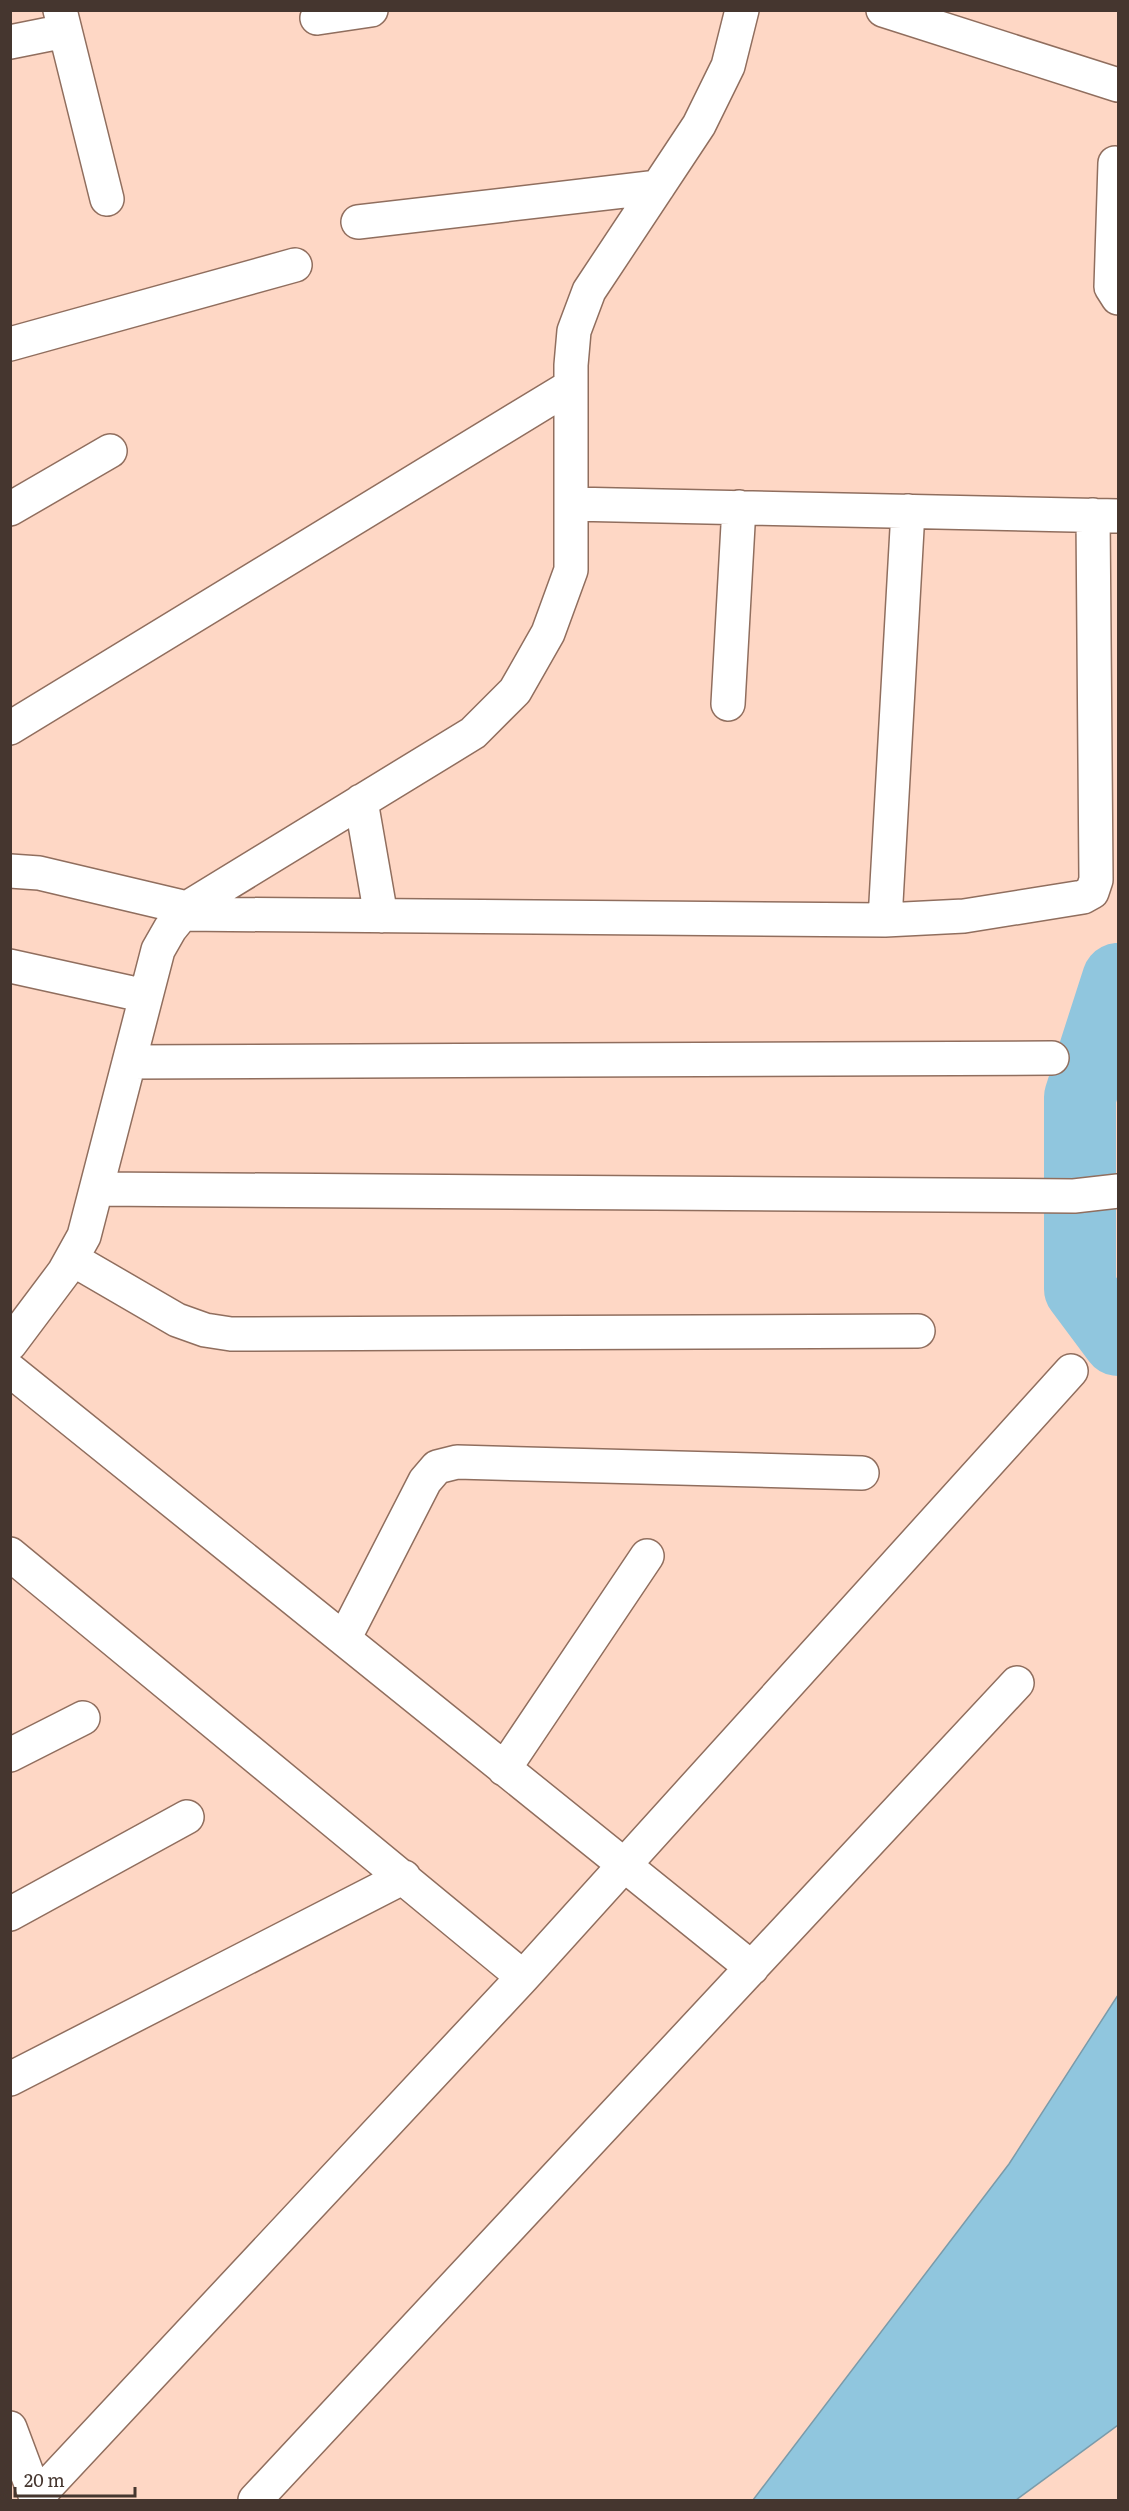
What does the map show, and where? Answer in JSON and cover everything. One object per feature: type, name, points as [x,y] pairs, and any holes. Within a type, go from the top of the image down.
[{"type":"street","points":[[317,18],[371,10]]},
{"type":"street","points":[[10,1344],[72,1259],[84,1236],[158,950],[170,928],[184,911],[473,733],[515,691],[548,633],[571,570],[571,386],[574,331],[589,291],[699,125],[728,66],[742,10]]},
{"type":"street","points":[[883,10],[1119,85]]},
{"type":"street","points":[[10,42],[63,21],[107,199]]},
{"type":"street","points":[[1115,162],[1111,286],[1119,298]]},
{"type":"street","points":[[358,222],[658,187]]},
{"type":"street","points":[[10,344],[295,265]]},
{"type":"street","points":[[10,728],[571,386]]},
{"type":"street","points":[[10,509],[110,451]]},
{"type":"street","points":[[10,871],[39,873],[184,911],[381,916],[885,920],[964,916],[1083,897],[1092,892],[1096,880],[1106,515],[571,504]]},
{"type":"street","points":[[728,704],[739,507]]},
{"type":"street","points":[[885,920],[908,511]]},
{"type":"street","points":[[362,801],[381,916]]},
{"type":"street","points":[[10,966],[146,996]]},
{"type":"street","points":[[129,1062],[1052,1058]]},
{"type":"street","points":[[97,1189],[1074,1196],[1119,1191]]},
{"type":"street","points":[[72,1259],[177,1320],[204,1330],[231,1334],[918,1331]]},
{"type":"street","points":[[10,1370],[752,1968]]},
{"type":"street","points":[[10,2427],[36,2499],[523,1977],[1071,1371]]},
{"type":"street","points":[[344,1639],[425,1481],[437,1467],[457,1462],[862,1473]]},
{"type":"street","points":[[10,1554],[523,1977]]},
{"type":"street","points":[[504,1769],[647,1556]]},
{"type":"street","points":[[255,2500],[1017,1683]]},
{"type":"street","points":[[10,1755],[83,1718]]},
{"type":"street","points":[[10,1914],[187,1817]]},
{"type":"street","points":[[10,2079],[404,1877]]},
{"type":"water","points":[[1118,1995],[1118,2425],[1016,2500],[753,2500],[1009,2164]]},
{"type":"waterway","points":[[1118,979],[1080,1097],[1080,1289],[1118,1340]]}]
